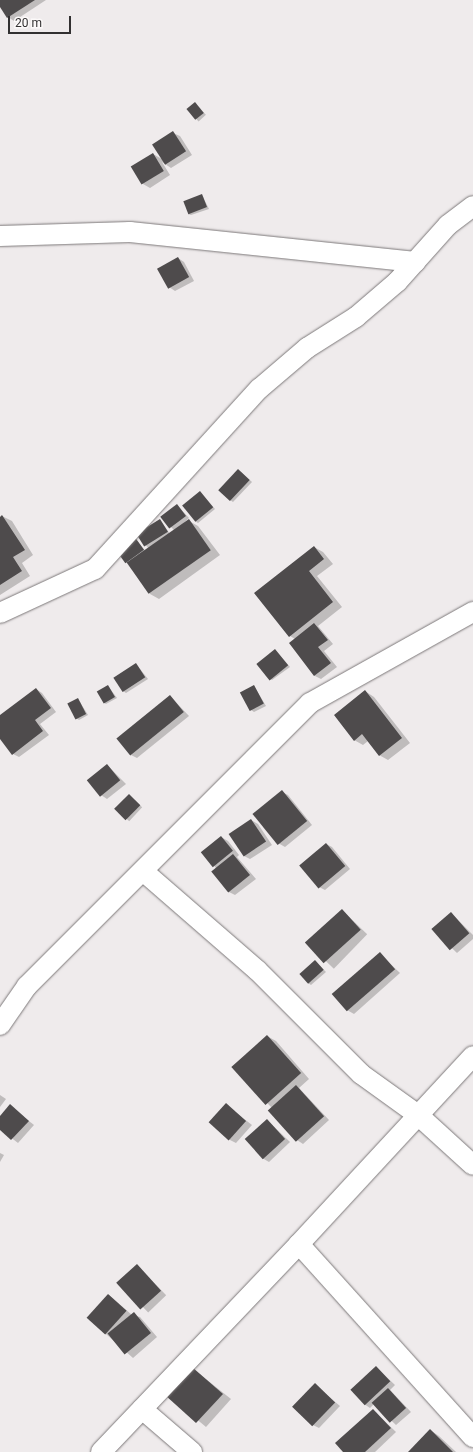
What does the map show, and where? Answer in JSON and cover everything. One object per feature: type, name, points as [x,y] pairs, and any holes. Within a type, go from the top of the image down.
[{"type":"street","points":[[0,613],[95,569],[259,389],[307,348],[356,317],[397,282],[448,225],[473,206]]},
{"type":"street","points":[[0,236],[130,232],[415,262]]},
{"type":"street","points":[[0,1025],[27,986],[310,703],[473,612]]},
{"type":"street","points":[[143,871],[257,970],[361,1074],[418,1115],[473,1165]]},
{"type":"street","points":[[101,1452],[299,1244],[473,1056]]},
{"type":"street","points":[[299,1244],[473,1436]]},
{"type":"street","points":[[142,1409],[192,1452]]},
{"type":"building","points":[[0,0],[35,0],[7,18],[0,7]]},
{"type":"building","points":[[195,102],[204,113],[195,120],[186,109]]},
{"type":"building","points":[[173,131],[186,151],[165,165],[152,145]]},
{"type":"building","points":[[153,153],[164,171],[142,184],[131,166]]},
{"type":"building","points":[[202,194],[207,207],[188,214],[183,201]]},
{"type":"building","points":[[178,257],[189,277],[168,289],[157,269]]},
{"type":"building","points":[[238,469],[250,480],[230,501],[218,490]]},
{"type":"building","points":[[200,491],[213,507],[195,522],[182,505]]},
{"type":"building","points":[[177,504],[186,516],[169,529],[160,517]]},
{"type":"building","points":[[2,515],[25,550],[13,557],[22,571],[0,585],[0,517]]},
{"type":"building","points":[[160,519],[168,532],[144,547],[136,534]]},
{"type":"building","points":[[189,519],[211,550],[149,594],[127,563]]},
{"type":"building","points":[[134,536],[144,550],[125,563],[115,550]]},
{"type":"building","points":[[314,546],[324,559],[309,571],[333,602],[289,637],[254,593]]},
{"type":"building","points":[[314,623],[328,640],[318,647],[331,663],[314,676],[289,643]]},
{"type":"building","points":[[275,649],[288,665],[270,680],[256,664]]},
{"type":"building","points":[[136,663],[145,677],[123,692],[113,678]]},
{"type":"building","points":[[108,685],[115,697],[104,704],[97,692]]},
{"type":"building","points":[[254,685],[264,704],[250,711],[240,693]]},
{"type":"building","points":[[36,688],[51,708],[35,720],[43,731],[12,755],[0,739],[0,715]]},
{"type":"building","points":[[365,690],[402,738],[379,756],[362,734],[354,741],[334,715]]},
{"type":"building","points":[[170,695],[184,712],[130,756],[116,738]]},
{"type":"building","points":[[78,698],[86,714],[75,719],[67,703]]},
{"type":"building","points":[[107,764],[120,780],[100,797],[87,780]]},
{"type":"building","points":[[282,790],[307,821],[278,845],[252,814]]},
{"type":"building","points":[[129,794],[140,805],[125,820],[114,809]]},
{"type":"building","points":[[251,819],[266,841],[244,856],[229,834]]},
{"type":"building","points":[[221,836],[233,851],[213,867],[201,852]]},
{"type":"building","points":[[326,843],[345,866],[318,888],[299,865]]},
{"type":"building","points":[[233,854],[250,875],[228,893],[211,872]]},
{"type":"building","points":[[342,909],[361,930],[324,963],[305,942]]},
{"type":"building","points":[[451,912],[469,933],[450,950],[431,929]]},
{"type":"building","points":[[380,952],[395,969],[347,1011],[332,994]]},
{"type":"building","points":[[315,960],[324,970],[308,984],[299,974]]},
{"type":"building","points":[[267,1035],[301,1073],[265,1105],[231,1067]]},
{"type":"building","points":[[296,1085],[324,1116],[296,1142],[268,1110]]},
{"type":"building","points":[[226,1103],[246,1121],[229,1140],[209,1122]]},
{"type":"building","points":[[10,1104],[29,1121],[11,1140],[0,1130],[0,1116]]},
{"type":"building","points":[[267,1119],[285,1139],[263,1159],[245,1139]]},
{"type":"building","points":[[137,1264],[161,1291],[140,1309],[116,1283]]},
{"type":"building","points":[[108,1294],[127,1311],[105,1335],[87,1318]]},
{"type":"building","points":[[134,1312],[151,1333],[125,1354],[108,1333]]},
{"type":"building","points":[[376,1366],[390,1381],[365,1405],[350,1390]]},
{"type":"building","points":[[192,1367],[223,1394],[196,1423],[155,1386]]},
{"type":"building","points":[[315,1383],[335,1402],[312,1426],[292,1407]]},
{"type":"building","points":[[388,1388],[406,1408],[390,1423],[372,1403]]},
{"type":"building","points":[[373,1409],[391,1428],[365,1452],[343,1452],[335,1443]]},
{"type":"building","points":[[430,1429],[453,1452],[408,1452]]}]
